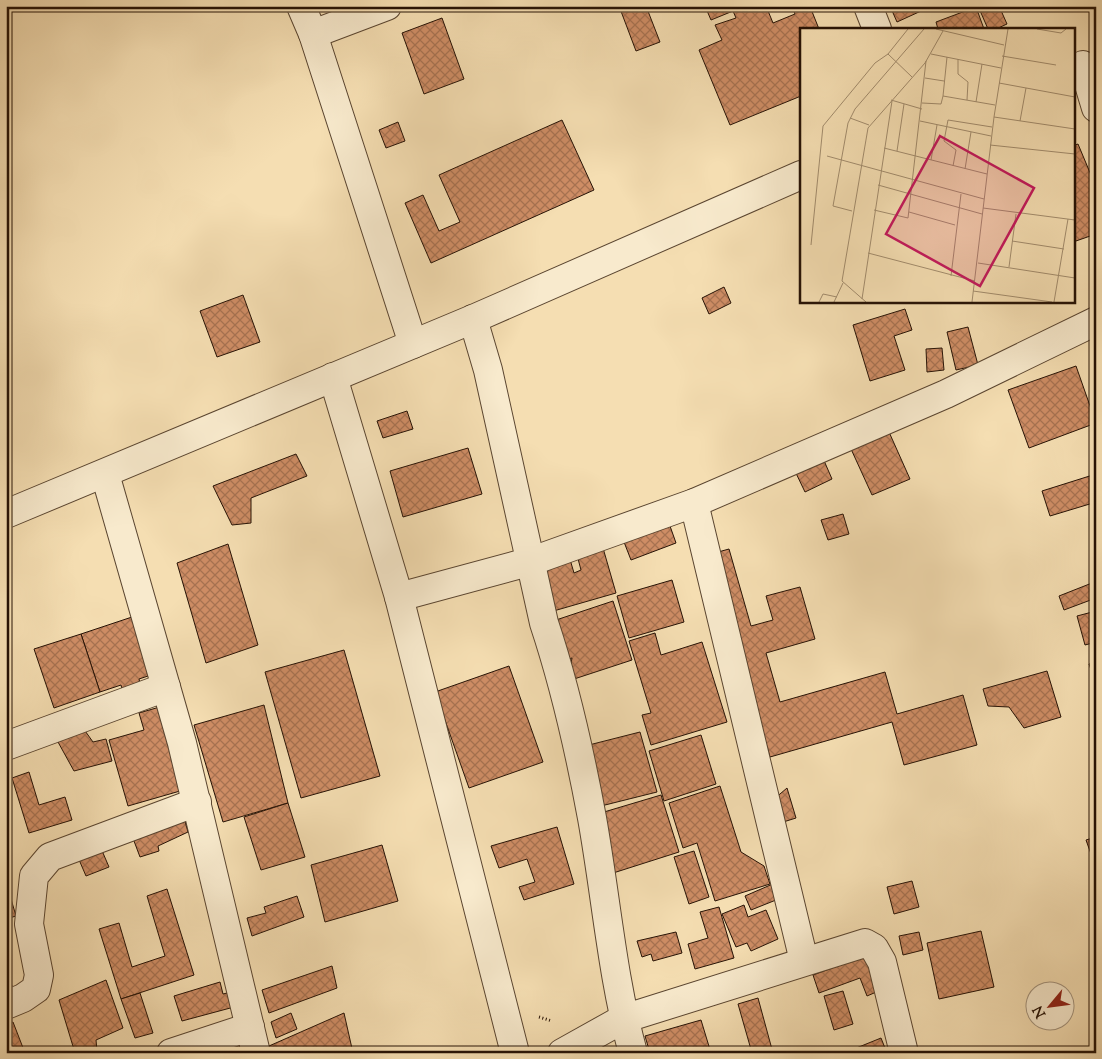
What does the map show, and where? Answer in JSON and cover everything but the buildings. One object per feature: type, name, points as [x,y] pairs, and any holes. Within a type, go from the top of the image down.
[{"type":"street","points":[[301,6],[313,34],[413,344]]},
{"type":"street","points":[[313,34],[387,6]]},
{"type":"street","points":[[868,6],[876,28]]},
{"type":"street","points":[[1084,64],[1096,108]]},
{"type":"street","points":[[6,514],[473,319],[800,174]]},
{"type":"street","points":[[473,319],[488,370],[532,561],[544,623],[557,663],[592,816],[614,1024],[632,1053]]},
{"type":"street","points":[[399,597],[532,561],[694,502],[946,394],[1096,321]]},
{"type":"street","points":[[333,376],[399,597],[515,1053]]},
{"type":"street","points":[[105,474],[197,802],[256,1053]]},
{"type":"street","points":[[694,502],[804,961]]},
{"type":"street","points":[[6,746],[166,687]]},
{"type":"street","points":[[6,1005],[23,998],[36,989],[39,975],[29,924],[34,876],[50,857],[197,802]]},
{"type":"street","points":[[562,1053],[614,1024],[804,961],[865,943],[874,948],[882,962],[904,1053]]},
{"type":"street","points":[[171,1053],[250,1027]]},
{"type":"path","points":[[501,999],[524,1014],[558,1022],[614,1024]]}]
